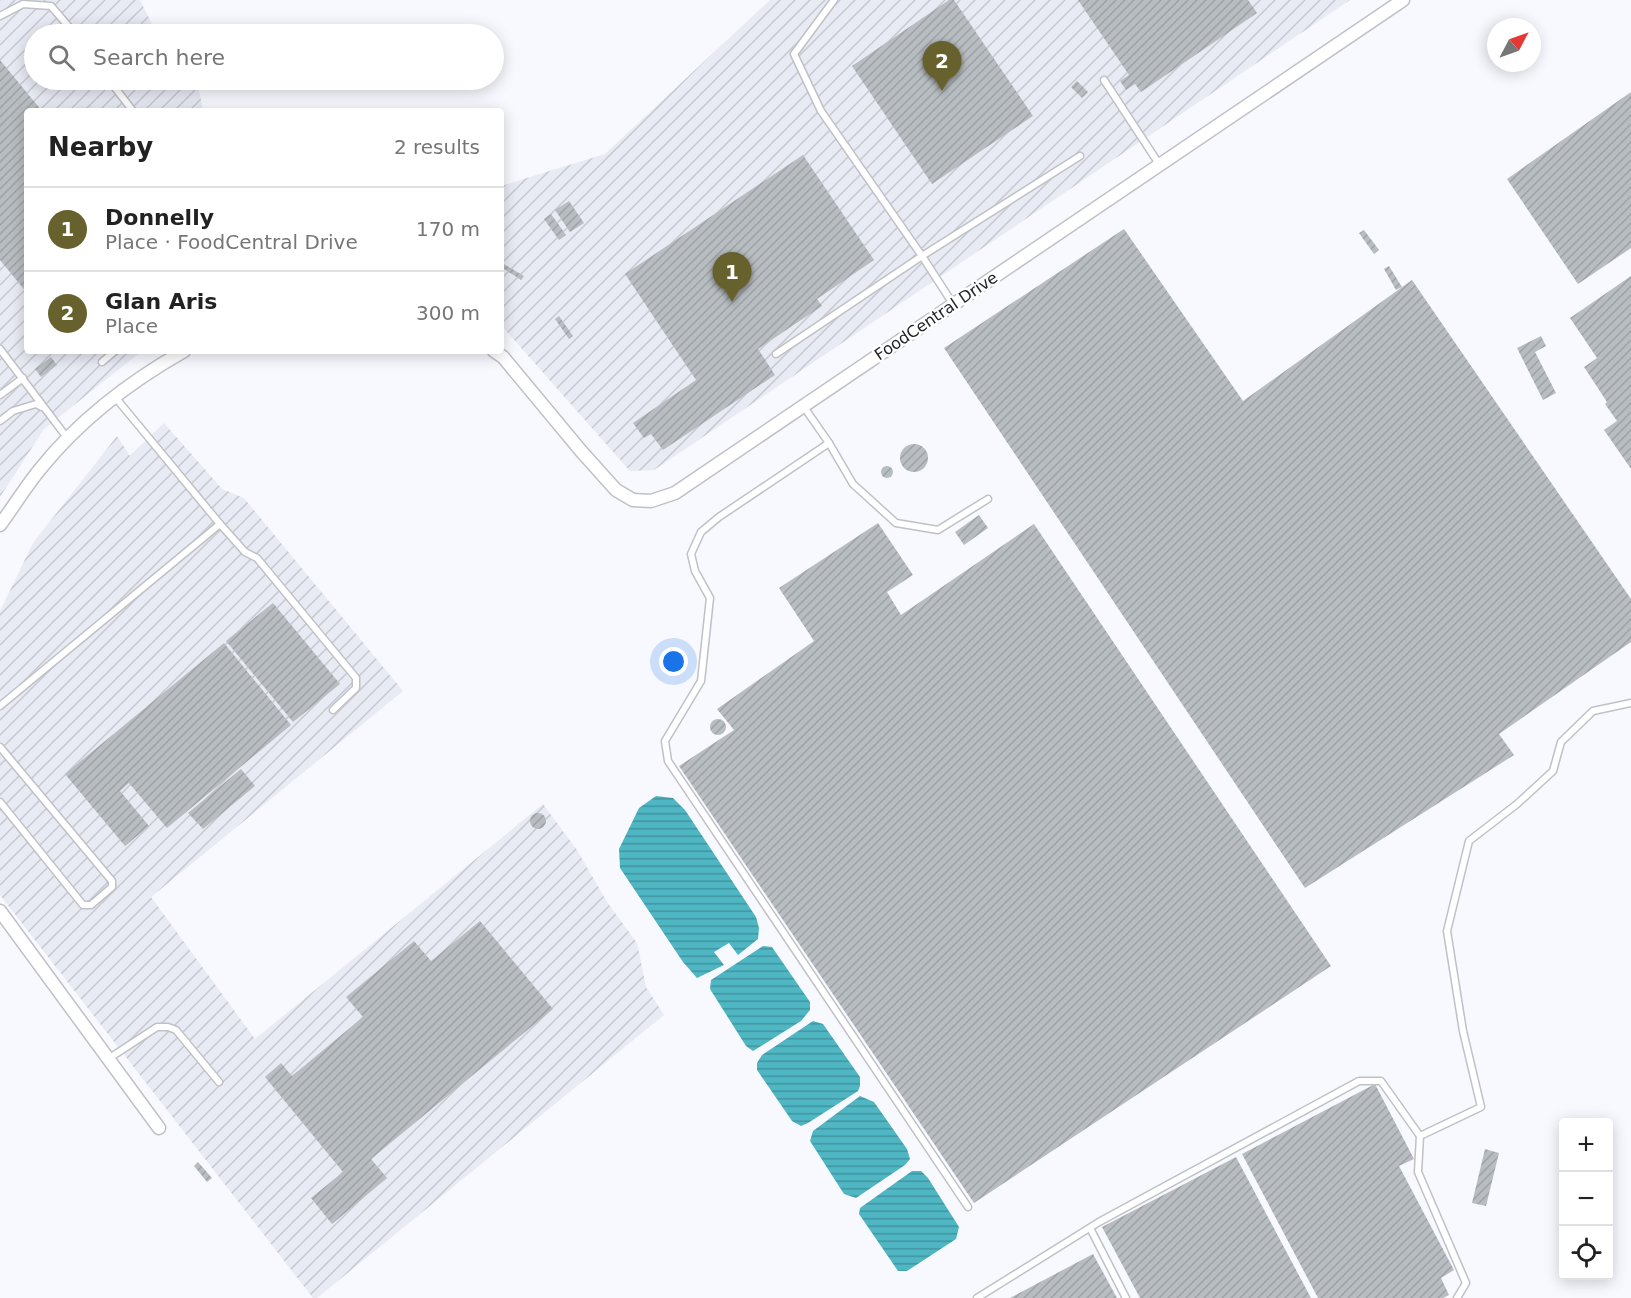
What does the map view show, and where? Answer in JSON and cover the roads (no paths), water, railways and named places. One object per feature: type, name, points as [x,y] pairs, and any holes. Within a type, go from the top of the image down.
[{"type":"street","name":"FoodCentral Drive","points":[[498,354],[616,490],[633,500],[651,501],[675,493],[1403,0]]},
{"type":"street","points":[[0,525],[42,467],[83,424],[115,397],[180,354]]},
{"type":"street","points":[[0,911],[159,1128]]},
{"type":"lane","points":[[834,0],[794,54],[821,111],[922,256],[953,305]]},
{"type":"lane","points":[[0,16],[23,4],[51,6],[66,24]]},
{"type":"lane","points":[[1104,80],[1160,165]]},
{"type":"lane","points":[[117,90],[131,108]]},
{"type":"lane","points":[[776,354],[922,256],[1080,156]]},
{"type":"lane","points":[[0,349],[69,439]]},
{"type":"lane","points":[[102,362],[112,354]]},
{"type":"lane","points":[[0,395],[23,378]]},
{"type":"lane","points":[[115,397],[220,524],[245,552],[257,558],[356,678],[356,688],[333,710]]},
{"type":"lane","points":[[0,421],[13,411],[36,404],[46,409]]},
{"type":"lane","points":[[804,407],[853,484],[896,523],[938,530],[988,499]]},
{"type":"lane","points":[[829,443],[719,517],[701,532],[691,554],[695,571],[711,598],[701,681],[665,741],[668,761],[968,1207]]},
{"type":"lane","points":[[0,706],[220,524]]},
{"type":"lane","points":[[1420,1136],[1481,1107],[1464,1031],[1447,931],[1469,841],[1517,804],[1553,771],[1561,742],[1593,711],[1631,703]]},
{"type":"lane","points":[[0,747],[112,881],[112,887],[91,905],[83,905],[0,802]]},
{"type":"lane","points":[[108,1059],[157,1027],[168,1027],[176,1030],[219,1082]]},
{"type":"lane","points":[[977,1298],[1090,1228],[1359,1081],[1381,1081],[1420,1136],[1418,1172],[1466,1282],[1457,1298]]},
{"type":"lane","points":[[1090,1228],[1126,1298]]},
{"type":"water","points":[[656,796],[673,798],[685,810],[756,917],[759,928],[758,939],[738,955],[729,943],[714,952],[724,965],[697,978],[683,962],[620,868],[619,849],[639,808]]},
{"type":"water","points":[[763,946],[772,947],[810,1002],[810,1010],[801,1021],[753,1051],[746,1046],[710,989],[711,980]]},
{"type":"water","points":[[813,1021],[823,1024],[860,1077],[860,1086],[858,1091],[801,1126],[792,1121],[757,1070],[757,1063],[762,1055]]},
{"type":"water","points":[[860,1096],[874,1102],[907,1149],[910,1159],[905,1165],[856,1198],[844,1194],[810,1141],[813,1131]]},
{"type":"water","points":[[912,1171],[921,1171],[928,1178],[959,1227],[956,1239],[907,1271],[898,1271],[859,1214],[860,1208]]},
{"type":"place","name":"Glan Aris","points":[[942,91]]},
{"type":"place","name":"Donnelly","points":[[732,302]]}]
